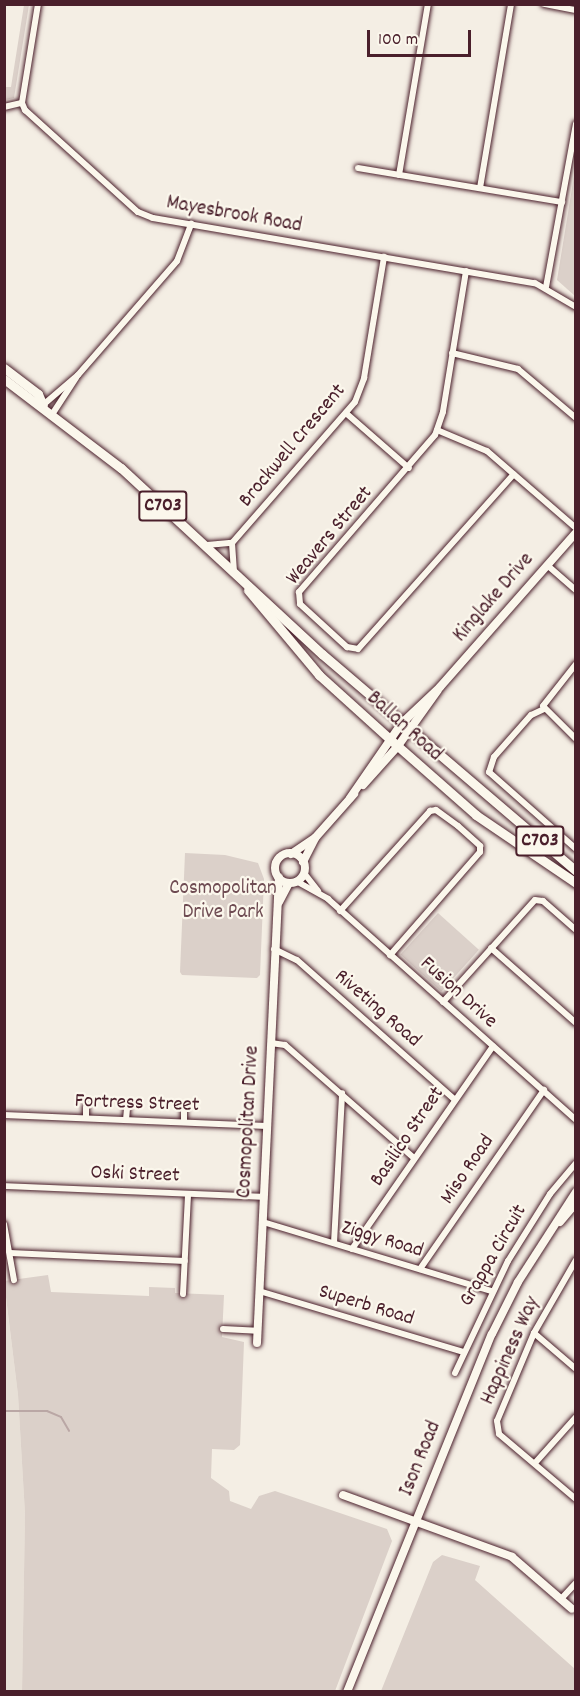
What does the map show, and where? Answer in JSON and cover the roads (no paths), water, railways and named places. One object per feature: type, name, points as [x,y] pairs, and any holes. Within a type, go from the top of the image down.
[{"type":"main road","name":"Ballan Road","points":[[4,368],[39,394],[43,405]]},
{"type":"main road","name":"Ballan Road","points":[[4,380],[53,413],[206,545],[405,727],[576,871]]},
{"type":"main road","name":"Ballan Road","points":[[234,570],[319,675],[476,815],[576,883]]},
{"type":"street","points":[[4,107],[22,103],[39,4]]},
{"type":"street","points":[[399,175],[428,4]]},
{"type":"street","points":[[480,189],[511,4]]},
{"type":"street","points":[[544,4],[576,10]]},
{"type":"street","name":"Mayesbrook Road","points":[[22,103],[32,119],[130,206],[146,216],[546,287],[576,307]]},
{"type":"street","points":[[546,287],[576,124]]},
{"type":"street","points":[[358,168],[562,202]]},
{"type":"street","points":[[53,413],[78,375],[177,261],[191,224]]},
{"type":"street","name":"Brockwell Crescent","points":[[232,543],[347,414],[364,378],[384,257]]},
{"type":"street","name":"Weavers Street","points":[[466,271],[437,430],[409,468],[298,596],[304,608],[351,650],[362,646],[513,474]]},
{"type":"street","points":[[452,354],[518,369],[576,418]]},
{"type":"street","points":[[43,405],[78,375]]},
{"type":"street","points":[[347,414],[409,468]]},
{"type":"street","points":[[437,430],[487,451],[576,530]]},
{"type":"street","name":"Kinglake Drive","points":[[405,727],[576,530]]},
{"type":"street","points":[[206,545],[232,543],[234,570]]},
{"type":"street","points":[[547,565],[576,590]]},
{"type":"street","points":[[544,709],[547,696],[576,664]]},
{"type":"street","points":[[544,709],[576,739]]},
{"type":"street","points":[[544,709],[531,715],[494,757],[489,772],[576,849]]},
{"type":"street","points":[[315,838],[278,860],[275,867],[279,878],[292,882],[304,873],[303,862],[315,838],[350,798],[405,727]]},
{"type":"street","points":[[350,798],[385,763],[394,743]]},
{"type":"street","points":[[340,911],[430,811],[438,812],[471,837],[480,846],[478,855],[390,955]]},
{"type":"street","points":[[291,854],[303,862]]},
{"type":"street","name":"Fusion Drive","points":[[304,873],[318,892],[576,1120]]},
{"type":"street","name":"Cosmopolitan Drive","points":[[257,1343],[279,878]]},
{"type":"street","name":"Cosmopolitan Drive","points":[[279,902],[292,882]]},
{"type":"street","name":"Fusion Drive","points":[[292,882],[318,892]]},
{"type":"street","points":[[443,1002],[534,900],[543,901],[576,930]]},
{"type":"street","points":[[491,948],[576,1023]]},
{"type":"street","name":"Riveting Road","points":[[274,949],[297,960],[454,1099]]},
{"type":"street","points":[[271,1043],[285,1045],[414,1158]]},
{"type":"street","name":"Basilico Street","points":[[352,1249],[493,1046]]},
{"type":"street","name":"Miso Road","points":[[420,1269],[544,1090]]},
{"type":"street","points":[[334,1243],[342,1094]]},
{"type":"street","points":[[86,1107],[86,1118]]},
{"type":"street","points":[[126,1108],[126,1120]]},
{"type":"street","points":[[184,1111],[184,1122]]},
{"type":"street","name":"Fortress Street","points":[[4,1115],[267,1126]]},
{"type":"street","name":"Grappa Circuit","points":[[455,1373],[491,1291],[523,1234],[576,1163]]},
{"type":"street","name":"Oski Street","points":[[4,1186],[264,1197]]},
{"type":"street","name":"Ison Road","points":[[347,1692],[492,1334],[540,1245],[576,1192]]},
{"type":"street","points":[[183,1294],[188,1194]]},
{"type":"street","name":"Ison Road","points":[[540,1245],[576,1203]]},
{"type":"street","name":"Ziggy Road","points":[[263,1222],[491,1291]]},
{"type":"street","points":[[4,1224],[14,1280]]},
{"type":"street","points":[[10,1253],[185,1261]]},
{"type":"street","name":"Happiness Way","points":[[576,1260],[534,1332],[497,1420],[500,1434],[576,1499]]},
{"type":"street","name":"Superb Road","points":[[259,1291],[463,1352]]},
{"type":"street","points":[[223,1329],[257,1331]]},
{"type":"street","points":[[534,1332],[576,1369]]},
{"type":"street","points":[[535,1463],[576,1417]]},
{"type":"street","points":[[343,1495],[512,1557],[572,1609]]},
{"type":"street","points":[[561,1599],[576,1583]]},
{"type":"waterway","points":[[4,1411],[47,1411],[61,1417],[69,1431]]},
{"type":"park label","name":"Cosmopolitan Drive Park","points":[[223,901]]}]
